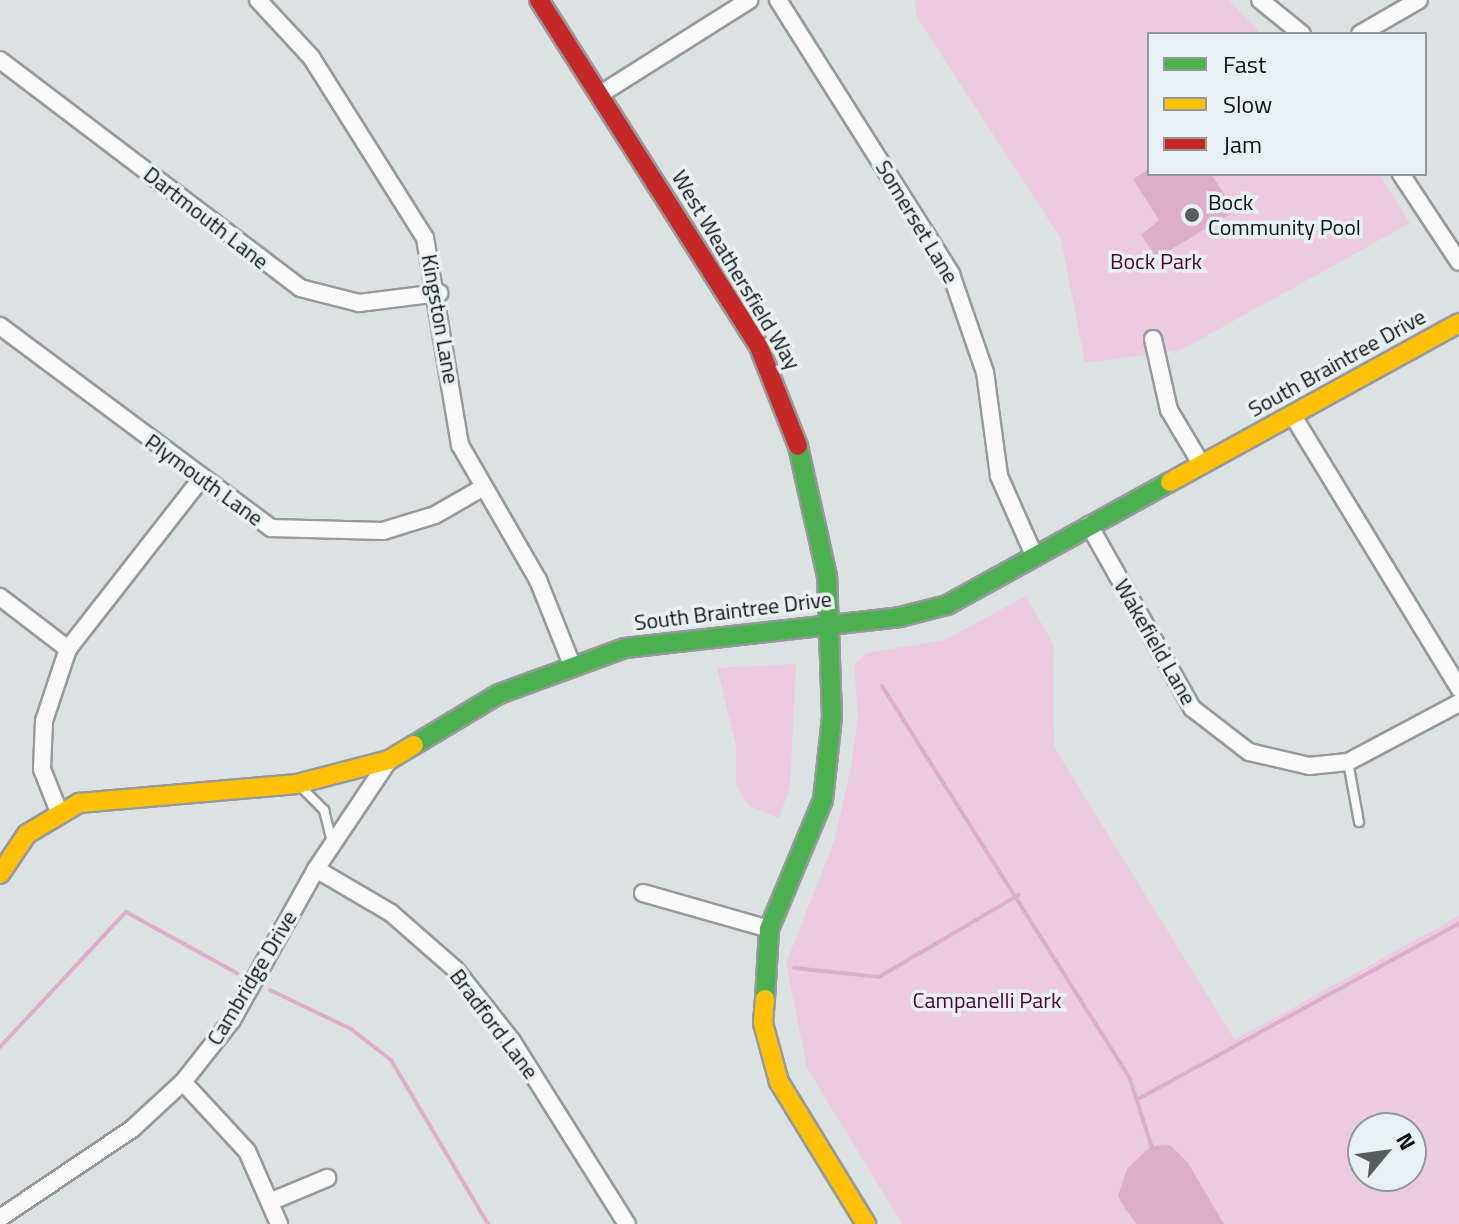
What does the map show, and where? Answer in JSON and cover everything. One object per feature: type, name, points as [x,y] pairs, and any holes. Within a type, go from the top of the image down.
[{"type":"street","name":"Kingston Lane","points":[[258,0],[311,57],[412,211],[439,293],[460,445],[482,488],[538,580],[572,665]]},
{"type":"street","name":"West Weathersfield Way","points":[[539,0],[781,391],[816,505],[829,624],[832,717],[823,800],[769,929],[761,994],[772,1064],[866,1224]]},
{"type":"street","points":[[599,95],[749,0]]},
{"type":"street","name":"Somerset Lane","points":[[778,0],[963,300],[985,372],[999,476],[1034,555]]},
{"type":"street","points":[[1260,0],[1300,32]]},
{"type":"street","points":[[1363,32],[1419,0]]},
{"type":"street","name":"Dartmouth Lane","points":[[0,60],[300,288],[359,303],[439,293]]},
{"type":"street","points":[[1402,176],[1459,262]]},
{"type":"street","name":"South Braintree Drive","points":[[0,874],[27,834],[59,812],[100,799],[297,784],[389,760],[450,719],[572,665],[675,638],[829,624],[932,610],[1459,323]]},
{"type":"street","name":"Plymouth Lane","points":[[0,326],[200,480],[271,528],[354,535],[435,515],[482,488]]},
{"type":"street","points":[[1153,339],[1169,410],[1200,462]]},
{"type":"street","points":[[1293,416],[1459,688]]},
{"type":"street","points":[[59,812],[42,769],[44,721],[68,649],[200,480]]},
{"type":"street","name":"Wakefield Lane","points":[[1089,525],[1203,721],[1264,758],[1309,766],[1348,762],[1459,703]]},
{"type":"street","points":[[0,597],[68,649]]},
{"type":"street","name":"Cambridge Drive","points":[[2,1220],[113,1144],[183,1082],[239,1009],[332,842],[389,760]]},
{"type":"street","name":"Bradford Lane","points":[[316,869],[391,913],[455,969],[512,1041],[627,1224]]},
{"type":"street","points":[[643,893],[769,929]]},
{"type":"street","points":[[183,1082],[232,1131],[272,1201],[279,1224]]},
{"type":"street","points":[[272,1201],[327,1178]]},
{"type":"lane","points":[[1348,762],[1359,822]]},
{"type":"lane","points":[[297,784],[324,810],[332,842]]},
{"type":"green space","name":"Bock Park","points":[[915,0],[1229,0],[1259,32],[1147,32],[1147,176],[1380,176],[1410,223],[1181,350],[1085,363],[1061,239],[916,16]]},
{"type":"green space","name":"Campanelli Park","points":[[1026,596],[1053,644],[1054,747],[1235,1040],[1459,916],[1459,1224],[902,1224],[807,1068],[786,963],[834,842],[851,768],[858,715],[854,665],[867,653],[945,640]]},
{"type":"green space","points":[[796,664],[790,787],[779,818],[749,806],[736,785],[736,745],[717,668]]},
{"type":"shaded area","name":"Bock Community Pool","points":[[1147,170],[1147,176],[1212,176],[1235,211],[1157,258],[1141,235],[1159,220],[1133,179]]},
{"type":"shaded area","points":[[1170,1145],[1188,1163],[1224,1224],[1137,1224],[1125,1209],[1118,1196],[1127,1169],[1151,1146]]},
{"type":"waterway","points":[[882,686],[1130,1079],[1152,1148]]},
{"type":"waterway","points":[[794,968],[879,977],[1019,895]]},
{"type":"waterway","points":[[0,1047],[126,912],[237,973]]},
{"type":"waterway","points":[[1140,1098],[1459,923]]},
{"type":"waterway","points":[[270,990],[351,1029],[391,1060],[488,1224]]},
{"type":"traffic: fast","points":[[765,999],[769,929],[823,800],[832,717],[827,576],[798,446]]},
{"type":"traffic: fast","points":[[414,745],[499,694],[625,648],[900,617],[947,605],[1170,482]]},
{"type":"traffic: slow","points":[[1170,482],[1459,323]]},
{"type":"traffic: slow","points":[[0,874],[27,834],[79,803],[297,784],[389,760],[414,745]]},
{"type":"traffic: slow","points":[[765,999],[763,1023],[779,1082],[866,1224]]},
{"type":"traffic: jam","points":[[539,0],[759,347],[798,446]]},
{"type":"place","name":"Bock Community Pool","points":[[1192,215]]}]
